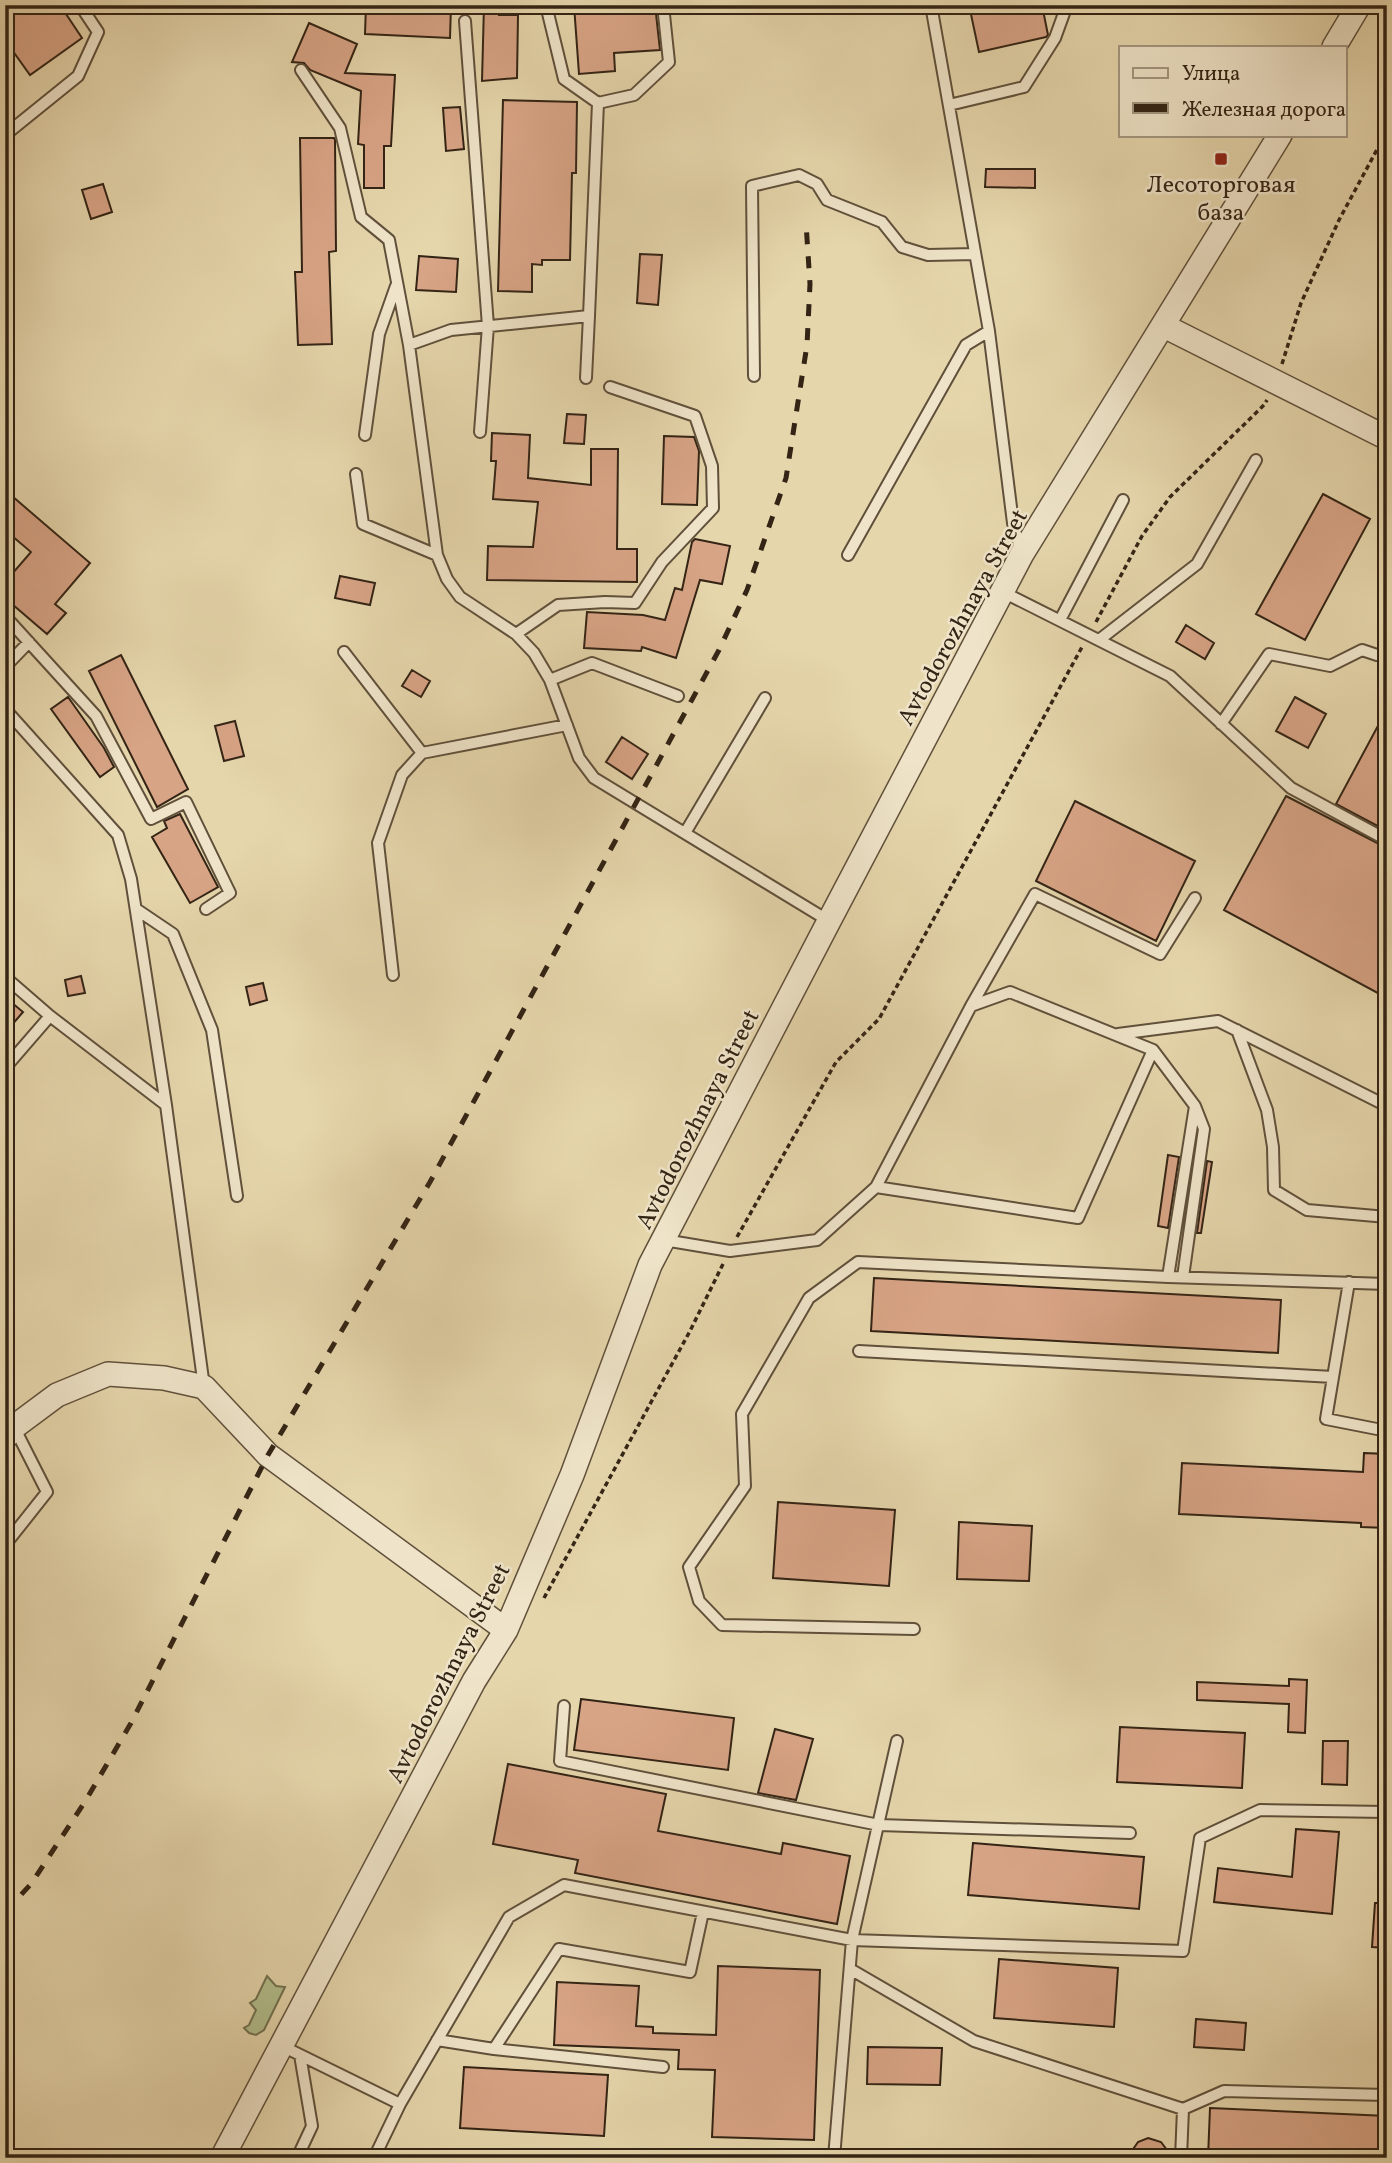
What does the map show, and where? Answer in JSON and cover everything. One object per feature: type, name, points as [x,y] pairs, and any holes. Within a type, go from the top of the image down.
[{"type":"street","points":[[1335,46],[1359,5]]},
{"type":"street","name":"Avtodorozhnaya Street","points":[[222,2158],[291,2051],[474,1681],[506,1630],[572,1475],[650,1265],[829,921],[1022,554],[1279,136]]},
{"type":"street","points":[[1164,326],[1387,438]]},
{"type":"street","points":[[10,1432],[57,1395],[108,1374],[164,1378],[204,1387],[268,1455],[506,1630]]},
{"type":"lane","points":[[5,135],[78,76],[98,32],[80,5]]},
{"type":"lane","points":[[545,5],[564,79],[598,103],[634,95],[669,62],[663,5]]},
{"type":"lane","points":[[931,5],[989,331],[1013,523],[1022,554]]},
{"type":"lane","points":[[948,105],[1024,87],[1055,38],[1067,5]]},
{"type":"lane","points":[[465,21],[488,326],[480,432]]},
{"type":"lane","points":[[301,70],[340,128],[361,217],[389,240],[409,345],[437,555],[447,579],[460,597],[516,634],[534,653],[550,680],[579,758],[594,778],[829,921]]},
{"type":"lane","points":[[586,378],[598,103]]},
{"type":"lane","points":[[754,376],[752,186],[799,175],[817,184],[827,200],[882,222],[902,247],[928,255],[975,254]]},
{"type":"lane","points":[[365,435],[379,334],[397,283]]},
{"type":"lane","points":[[409,345],[451,330],[589,316]]},
{"type":"lane","points":[[848,555],[966,345],[989,331]]},
{"type":"lane","points":[[516,634],[558,605],[605,601],[635,603],[662,562],[713,508],[712,466],[695,416],[610,387]]},
{"type":"lane","points":[[1094,638],[1197,564],[1256,460]]},
{"type":"lane","points":[[356,474],[363,524],[437,555]]},
{"type":"lane","points":[[1060,620],[1123,500]]},
{"type":"lane","points":[[1003,592],[1170,676],[1291,788],[1387,840]]},
{"type":"lane","points":[[5,616],[96,716],[151,819],[186,803],[230,893],[206,909]]},
{"type":"lane","points":[[5,667],[29,642]]},
{"type":"lane","points":[[1222,724],[1269,654],[1330,666],[1362,650],[1377,655]]},
{"type":"lane","points":[[344,652],[422,753]]},
{"type":"lane","points":[[550,680],[592,663],[678,696]]},
{"type":"lane","points":[[685,833],[765,698]]},
{"type":"lane","points":[[5,709],[118,835],[131,879],[166,1105],[204,1387]]},
{"type":"lane","points":[[393,975],[378,843],[402,775],[422,753],[567,725]]},
{"type":"lane","points":[[664,1240],[730,1251],[817,1240],[876,1187],[971,1006],[1035,894],[1160,954],[1195,898]]},
{"type":"lane","points":[[136,909],[173,934],[212,1030],[237,1196]]},
{"type":"lane","points":[[5,977],[50,1016],[166,1105]]},
{"type":"lane","points":[[971,1006],[1010,992],[1153,1050],[1195,1106],[1204,1129],[1183,1277]]},
{"type":"lane","points":[[5,1068],[50,1016]]},
{"type":"lane","points":[[1115,1035],[1218,1021],[1387,1106]]},
{"type":"lane","points":[[1237,1030],[1267,1110],[1273,1147],[1274,1190],[1307,1210],[1387,1217]]},
{"type":"lane","points":[[876,1187],[1078,1218],[1153,1050]]},
{"type":"lane","points":[[1168,1277],[1195,1106]]},
{"type":"lane","points":[[914,1629],[723,1625],[699,1601],[689,1567],[745,1486],[742,1414],[809,1298],[858,1262],[1168,1277],[1387,1284]]},
{"type":"lane","points":[[1349,1282],[1326,1419],[1387,1432]]},
{"type":"lane","points":[[859,1351],[1333,1377]]},
{"type":"lane","points":[[5,1545],[47,1492],[10,1432]]},
{"type":"lane","points":[[564,1706],[560,1760],[879,1825],[1130,1833]]},
{"type":"lane","points":[[834,2158],[852,1940],[897,1741]]},
{"type":"lane","points":[[374,2158],[400,2104],[509,1917],[564,1885],[852,1940],[1182,1951],[1200,1838],[1260,1810],[1387,1812]]},
{"type":"lane","points":[[494,2049],[559,1949],[690,1972],[703,1912]]},
{"type":"lane","points":[[850,1969],[974,2041],[1183,2109],[1224,2091],[1387,2095]]},
{"type":"lane","points":[[437,2040],[494,2049],[663,2067]]},
{"type":"lane","points":[[291,2051],[400,2104]]},
{"type":"lane","points":[[291,2051],[312,2126],[297,2158]]},
{"type":"lane","points":[[1181,2158],[1183,2109]]},
{"type":"path","points":[[538,1608],[690,1331],[730,1251],[836,1062],[879,1019],[1094,638],[1142,536],[1170,497],[1264,405],[1276,383],[1301,303],[1339,219],[1387,131]]},
{"type":"green space","points":[[267,1976],[276,1986],[285,1987],[264,2030],[256,2035],[244,2028],[249,2025],[256,2010],[250,2003],[256,1999]]},
{"type":"building","points":[[5,5],[60,5],[82,38],[30,75],[5,40]]},
{"type":"building","points":[[366,5],[451,5],[450,38],[365,34]]},
{"type":"building","points":[[484,5],[500,5],[499,15],[518,15],[517,78],[482,81]]},
{"type":"building","points":[[574,5],[655,5],[660,50],[614,53],[615,71],[579,74]]},
{"type":"building","points":[[969,5],[1042,5],[1048,35],[979,52]]},
{"type":"building","points":[[309,23],[357,44],[345,73],[395,75],[391,146],[384,146],[384,188],[364,188],[364,145],[358,144],[361,91],[310,70],[304,63],[292,62]]},
{"type":"building","points":[[503,100],[577,102],[576,173],[572,173],[570,260],[542,260],[542,265],[532,264],[532,292],[498,291]]},
{"type":"building","points":[[460,107],[464,149],[446,151],[443,108]]},
{"type":"building","points":[[300,138],[335,140],[336,251],[329,252],[332,344],[298,345],[295,272],[302,272]]},
{"type":"building","points":[[986,169],[1035,169],[1035,188],[985,187]]},
{"type":"building","points":[[103,184],[112,212],[91,219],[82,190]]},
{"type":"building","points":[[640,254],[662,255],[658,305],[637,303]]},
{"type":"building","points":[[419,256],[458,259],[456,292],[416,290]]},
{"type":"building","points":[[567,414],[586,415],[584,444],[564,443]]},
{"type":"building","points":[[492,433],[530,435],[528,478],[591,485],[591,449],[618,449],[617,549],[637,549],[637,582],[487,580],[488,546],[533,547],[538,502],[493,499],[496,461],[491,461]]},
{"type":"building","points":[[664,436],[694,437],[699,451],[697,505],[662,504]]},
{"type":"building","points":[[5,490],[90,563],[55,604],[66,613],[47,634],[5,598],[5,582],[31,552],[5,530]]},
{"type":"building","points":[[1323,494],[1370,519],[1305,640],[1256,614]]},
{"type":"building","points":[[695,539],[730,546],[722,584],[700,580],[676,658],[642,647],[641,651],[584,648],[587,612],[643,615],[665,620],[675,588],[682,590],[692,542]]},
{"type":"building","points":[[340,576],[375,583],[370,605],[335,598]]},
{"type":"building","points":[[1186,625],[1214,643],[1205,659],[1176,642]]},
{"type":"building","points":[[121,655],[188,789],[157,807],[89,671]]},
{"type":"building","points":[[412,670],[430,681],[421,697],[402,686]]},
{"type":"building","points":[[68,697],[114,767],[100,777],[51,709]]},
{"type":"building","points":[[1295,697],[1326,714],[1308,748],[1276,731]]},
{"type":"building","points":[[1387,709],[1387,831],[1336,804]]},
{"type":"building","points":[[235,721],[244,756],[224,761],[215,726]]},
{"type":"building","points":[[622,737],[648,754],[632,779],[606,762]]},
{"type":"building","points":[[1286,796],[1387,848],[1387,998],[1224,910]]},
{"type":"building","points":[[1075,801],[1195,861],[1156,941],[1036,881]]},
{"type":"building","points":[[180,814],[218,887],[190,903],[152,837],[167,828],[164,821]]},
{"type":"building","points":[[81,976],[85,993],[68,996],[65,980]]},
{"type":"building","points":[[263,983],[267,1000],[250,1005],[246,987]]},
{"type":"building","points":[[5,997],[23,1012],[5,1033]]},
{"type":"building","points":[[1168,1155],[1179,1157],[1168,1228],[1158,1226]]},
{"type":"building","points":[[1207,1161],[1212,1162],[1201,1233],[1197,1233]]},
{"type":"building","points":[[874,1278],[1281,1300],[1278,1353],[871,1331]]},
{"type":"building","points":[[1364,1453],[1387,1454],[1387,1528],[1361,1527],[1361,1523],[1179,1514],[1182,1463],[1363,1472]]},
{"type":"building","points":[[778,1502],[895,1510],[889,1586],[773,1578]]},
{"type":"building","points":[[959,1522],[1032,1526],[1029,1581],[957,1579]]},
{"type":"building","points":[[1289,1679],[1307,1680],[1305,1733],[1288,1732],[1289,1704],[1197,1700],[1197,1682],[1289,1686]]},
{"type":"building","points":[[581,1699],[734,1718],[728,1770],[574,1750]]},
{"type":"building","points":[[1120,1727],[1245,1733],[1242,1788],[1117,1782]]},
{"type":"building","points":[[775,1729],[813,1739],[796,1800],[758,1793]]},
{"type":"building","points":[[1323,1741],[1348,1741],[1347,1785],[1322,1784]]},
{"type":"building","points":[[508,1764],[666,1794],[658,1831],[781,1854],[783,1843],[850,1856],[837,1924],[575,1873],[578,1860],[493,1844]]},
{"type":"building","points":[[1296,1829],[1339,1832],[1332,1914],[1214,1902],[1218,1868],[1292,1877]]},
{"type":"building","points":[[973,1843],[1144,1857],[1139,1909],[968,1895]]},
{"type":"building","points":[[1375,1903],[1387,1903],[1387,1948],[1372,1947]]},
{"type":"building","points":[[999,1959],[1118,1968],[1114,2027],[994,2018]]},
{"type":"building","points":[[718,1966],[820,1970],[814,2140],[712,2137],[715,2070],[678,2069],[679,2050],[554,2045],[557,1982],[639,1986],[636,2026],[653,2027],[653,2033],[716,2035]]},
{"type":"building","points":[[1196,2019],[1246,2023],[1244,2050],[1194,2047]]},
{"type":"building","points":[[868,2047],[942,2048],[940,2085],[867,2084]]},
{"type":"building","points":[[464,2067],[608,2075],[604,2136],[460,2128]]},
{"type":"building","points":[[1210,2108],[1387,2116],[1387,2158],[1208,2158]]},
{"type":"building","points":[[1148,2138],[1161,2142],[1173,2158],[1127,2158],[1138,2142]]},
{"type":"railway","points":[[5,1912],[31,1884],[86,1800],[131,1723],[268,1455],[430,1182],[719,650],[747,590],[786,478],[807,345],[810,284],[806,223]]},
{"type":"place","name":"Лесоторговая база","points":[[1221,159]]}]
